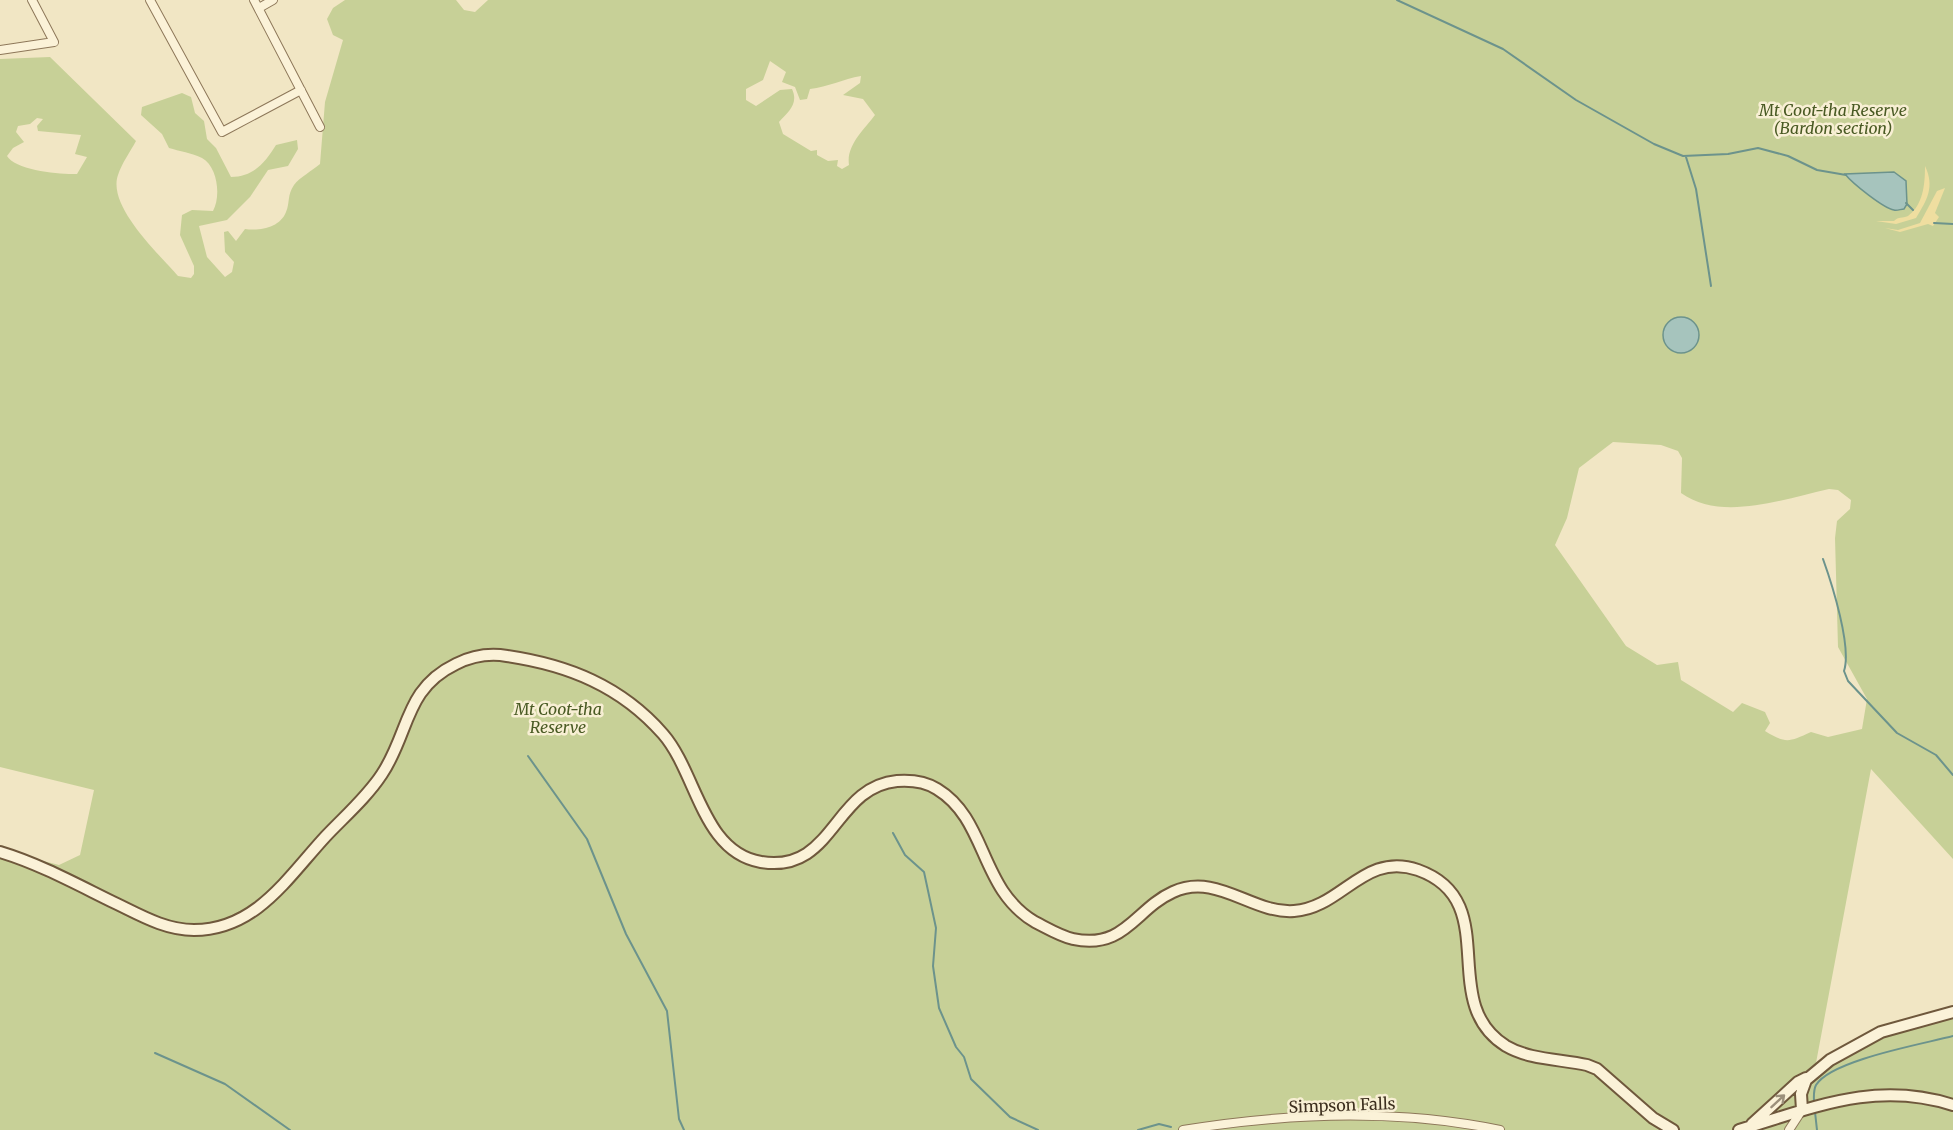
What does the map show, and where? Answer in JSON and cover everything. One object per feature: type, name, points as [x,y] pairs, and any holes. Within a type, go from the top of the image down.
[{"type":"main road","points":[[0,852],[27,861],[166,926],[195,930],[232,923],[245,917],[272,897],[370,791],[387,767],[412,705],[426,683],[449,667],[474,657],[510,656],[576,672],[604,683],[648,719],[683,762],[717,836],[740,855],[757,862],[792,861],[812,852],[854,801],[871,788],[903,780],[925,783],[945,795],[964,817],[995,882],[1009,902],[1028,918],[1071,938],[1094,940],[1116,935],[1127,929],[1163,897],[1176,890],[1194,885],[1212,886],[1284,911],[1298,911],[1323,903],[1372,871],[1400,866],[1425,873],[1443,884],[1463,913],[1468,944],[1471,998],[1486,1029],[1498,1041],[1517,1051],[1587,1065],[1597,1070],[1653,1118],[1673,1130]]},
{"type":"main road","points":[[1745,1128],[1798,1082],[1864,1039],[1953,1012]]},
{"type":"main road","points":[[1807,1078],[1800,1094],[1811,1108]]},
{"type":"main road","points":[[1745,1128],[1811,1108],[1875,1094],[1918,1097],[1953,1105]]},
{"type":"street","points":[[0,50],[54,42],[32,0]]},
{"type":"street","points":[[150,0],[222,132],[301,90]]},
{"type":"street","points":[[254,0],[320,127]]},
{"type":"street","points":[[259,8],[273,0]]},
{"type":"street","points":[[1789,1130],[1811,1108]]},
{"type":"street","name":"Simpson Falls","points":[[1183,1130],[1320,1117],[1386,1116],[1473,1124],[1500,1130]]},
{"type":"green space","name":"Mt Coot-tha Reserve","points":[[345,0],[456,0],[464,10],[475,12],[488,0],[1953,0],[1953,859],[1871,769],[1813,1079],[1855,1051],[1895,1033],[1953,1018],[1953,1130],[0,1130],[0,850],[59,865],[80,855],[94,790],[0,767],[0,59],[50,57],[136,141],[118,175],[117,187],[120,201],[137,229],[178,276],[191,278],[194,274],[194,266],[180,235],[182,215],[192,210],[213,211],[217,198],[215,175],[212,168],[202,158],[169,148],[162,134],[141,115],[142,107],[182,93],[191,97],[195,113],[204,121],[207,139],[216,148],[231,177],[246,175],[258,168],[276,145],[297,140],[298,149],[288,166],[268,170],[250,197],[227,220],[199,226],[207,257],[225,277],[232,272],[234,262],[225,252],[224,232],[228,231],[236,241],[245,229],[263,229],[279,222],[286,212],[290,192],[294,185],[320,164],[325,102],[343,40],[333,35],[327,19],[333,8]],"holes":[[[770,61],[786,72],[782,82],[795,87],[800,100],[807,99],[810,89],[861,76],[860,83],[843,95],[863,99],[875,115],[853,144],[849,165],[842,169],[837,166],[838,160],[828,161],[817,155],[817,150],[811,151],[783,134],[779,122],[793,103],[792,89],[780,90],[756,106],[746,100],[746,89],[763,80]],[[37,118],[43,119],[37,126],[38,131],[81,135],[75,154],[87,157],[77,174],[60,174],[28,168],[19,165],[7,156],[13,148],[24,142],[16,132],[18,126],[30,124]],[[1613,442],[1661,445],[1678,451],[1682,458],[1681,493],[1697,502],[1715,506],[1753,506],[1829,489],[1838,490],[1851,500],[1850,509],[1837,521],[1835,538],[1838,647],[1867,699],[1862,729],[1828,737],[1811,732],[1792,740],[1783,740],[1765,731],[1770,723],[1765,712],[1742,703],[1733,712],[1681,680],[1678,662],[1657,665],[1626,646],[1555,545],[1567,518],[1579,468]]]},
{"type":"sand","points":[[1925,166],[1929,180],[1928,193],[1916,218],[1896,224],[1876,221],[1894,221],[1908,216],[1913,211],[1922,194]]},
{"type":"sand","points":[[1945,188],[1935,213],[1939,217],[1933,226],[1928,224],[1900,232],[1885,228],[1898,230],[1920,223],[1937,191]]},
{"type":"water","points":[[1894,172],[1906,181],[1907,204],[1904,209],[1889,208],[1861,189],[1845,174]]},
{"type":"water","points":[[1681,317],[1694,322],[1699,335],[1694,348],[1681,353],[1668,348],[1663,335],[1668,322]]},
{"type":"waterway","points":[[1397,0],[1503,49],[1576,100],[1654,144],[1683,156],[1728,154],[1758,148],[1788,156],[1817,170],[1846,175]]},
{"type":"waterway","points":[[1686,157],[1696,189],[1711,286]]},
{"type":"waterway","points":[[1906,203],[1913,210]]},
{"type":"waterway","points":[[1934,223],[1953,224]]},
{"type":"waterway","points":[[1823,559],[1836,599],[1843,632],[1846,660],[1844,671],[1848,681],[1897,733],[1936,755],[1953,775]]},
{"type":"waterway","points":[[528,756],[587,839],[626,934],[667,1011],[679,1119],[684,1130]]},
{"type":"waterway","points":[[893,833],[905,855],[924,872],[936,928],[933,966],[939,1008],[956,1047],[964,1057],[971,1079],[1010,1117],[1038,1130]]},
{"type":"waterway","points":[[1814,1103],[1816,1085],[1825,1076],[1840,1068],[1879,1054],[1953,1036]]},
{"type":"waterway","points":[[155,1053],[225,1084],[290,1130]]},
{"type":"waterway","points":[[1815,1112],[1817,1130]]},
{"type":"waterway","points":[[1138,1130],[1159,1124],[1171,1127]]},
{"type":"park label","name":"Mt Coot-tha Reserve (Bardon section)","points":[[1833,119]]}]
